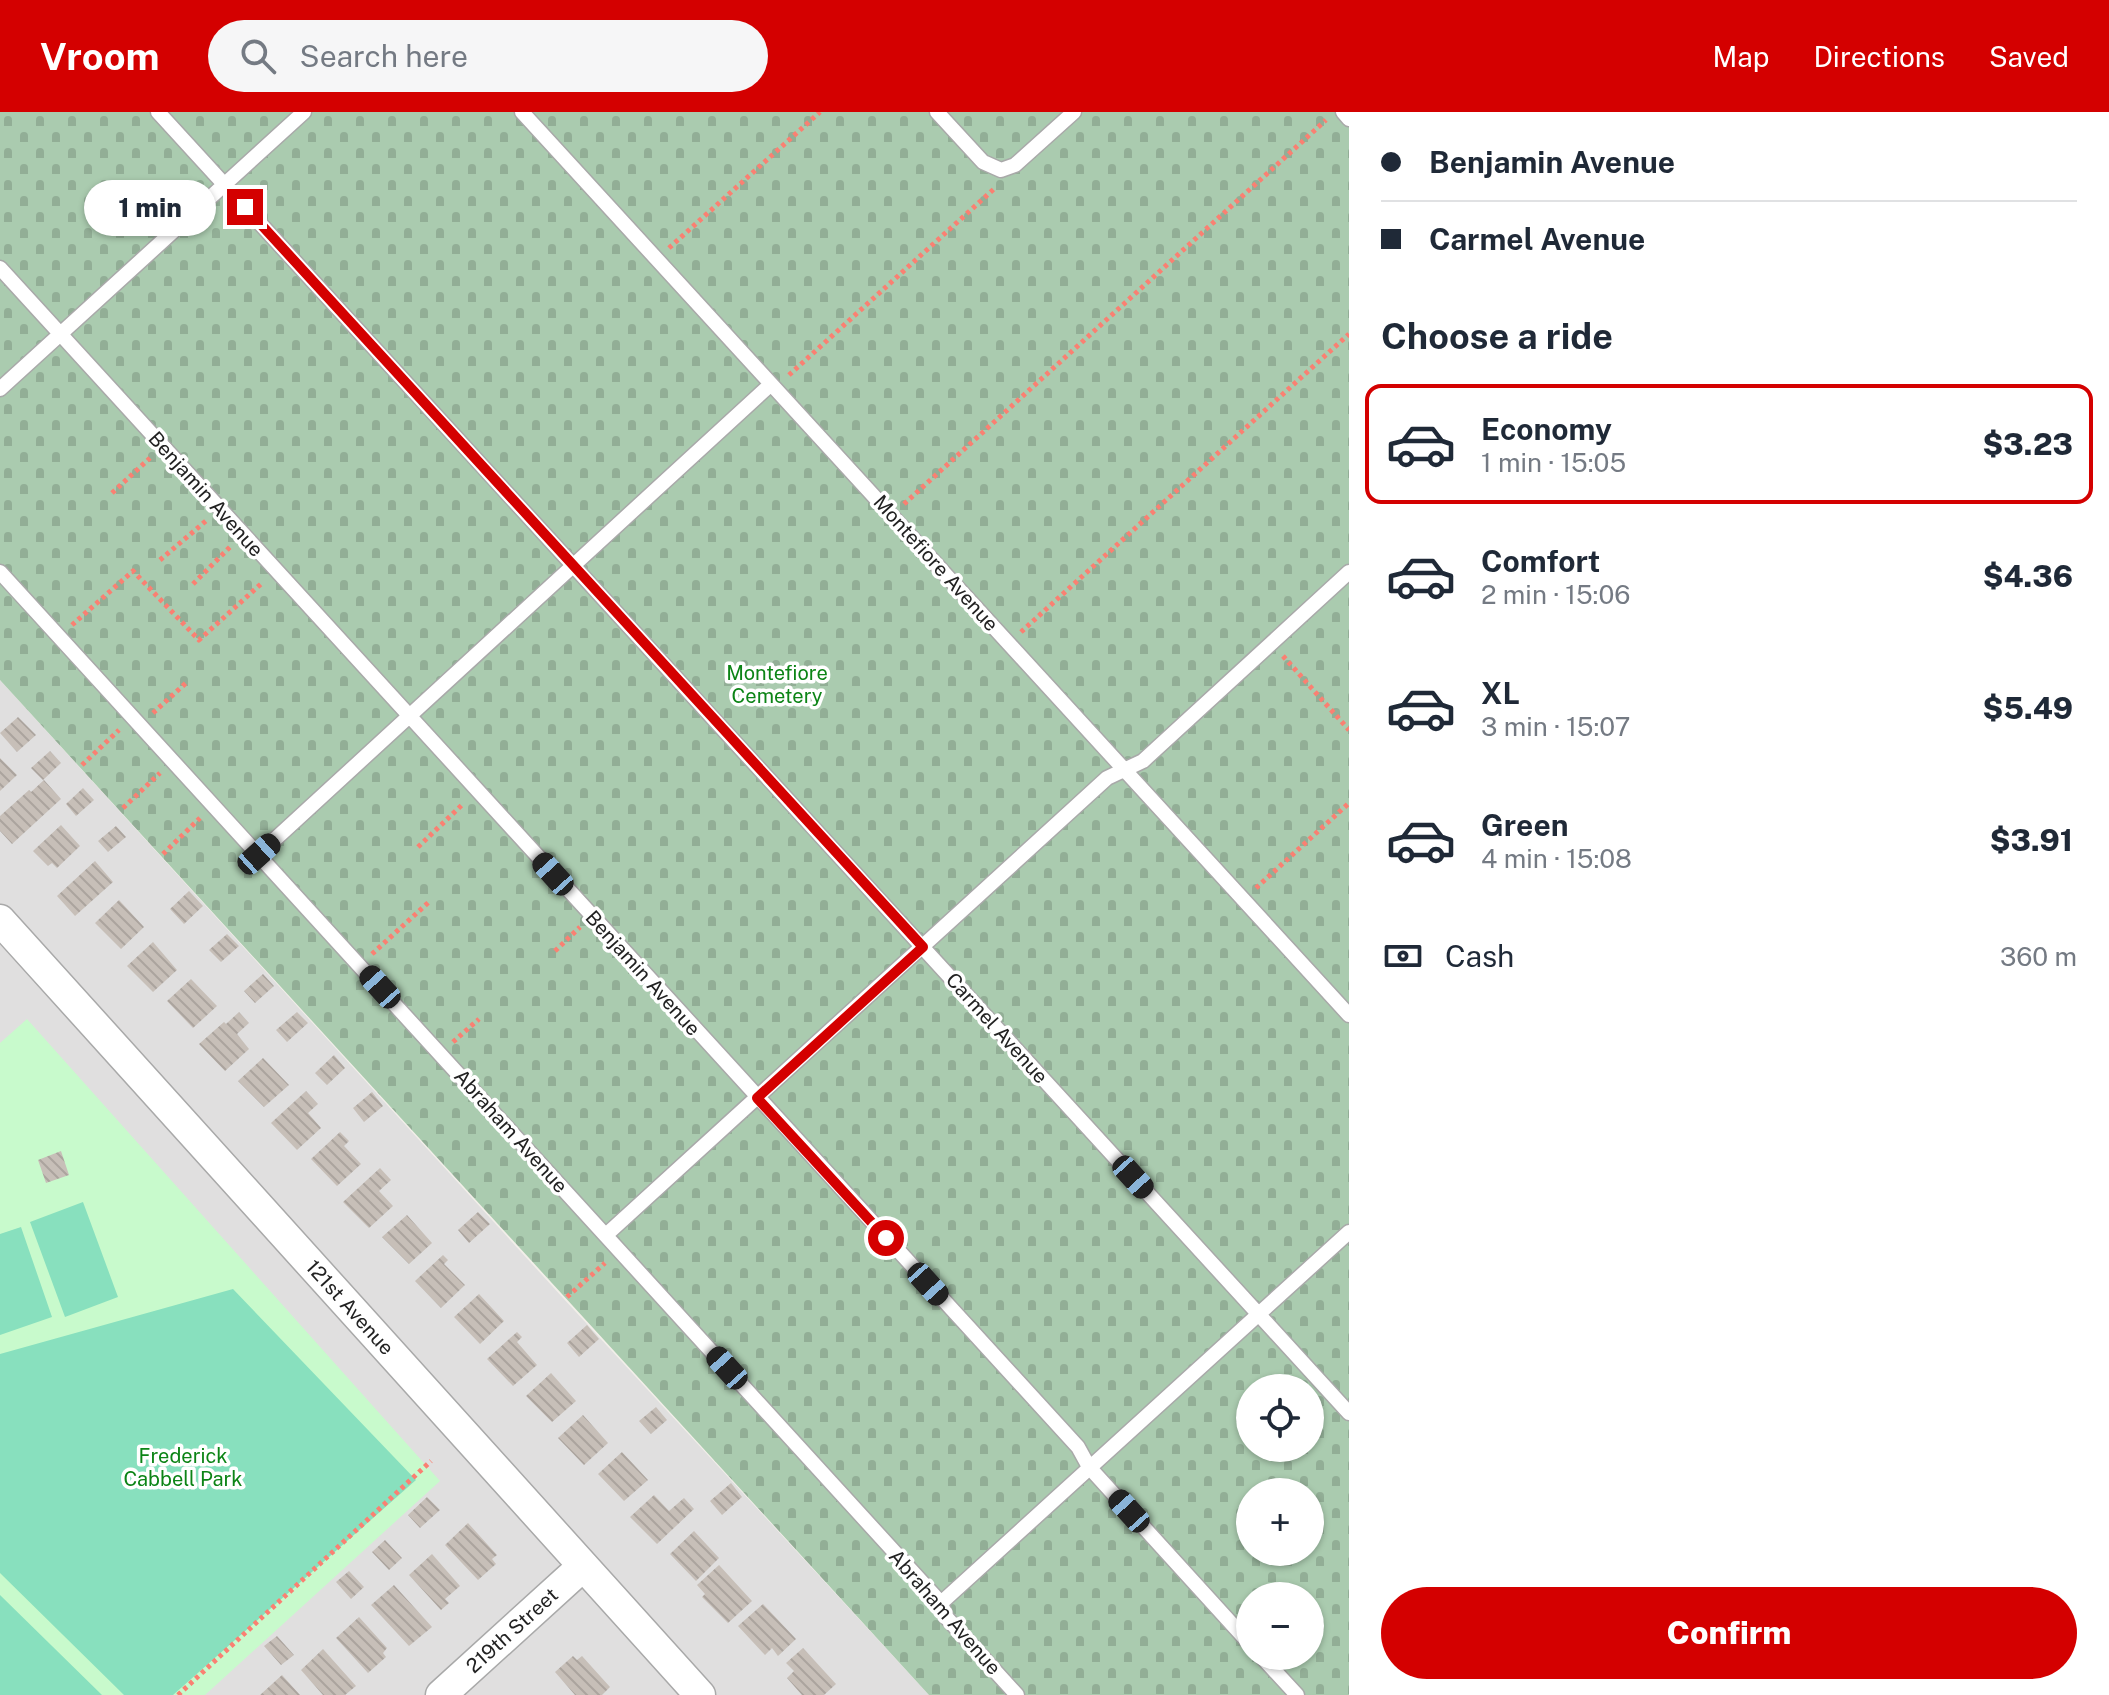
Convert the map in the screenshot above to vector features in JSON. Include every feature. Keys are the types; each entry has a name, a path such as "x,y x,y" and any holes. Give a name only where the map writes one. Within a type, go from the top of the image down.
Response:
{"street":[{"name":"121st Avenue","path":"0,920 700,1695"},
{"name":"219th Street","path":"441,1695 583,1566"}],"lane":[{"name":"Carmel Avenue","path":"158,112 1349,1413"},
{"path":"0,389 304,112"},
{"name":"Montefiore Avenue","path":"522,112 1349,1015"},
{"path":"937,112 983,162 1001,170 1015,165 1074,112"},
{"path":"1343,112 1349,119"},
{"name":"Benjamin Avenue","path":"0,268 1078,1447 1089,1467 1236,1629"},
{"path":"259,854 771,384"},
{"name":"Abraham Avenue","path":"0,572 941,1603 946,1617 1017,1695"},
{"path":"606,1235 1107,778 1143,761 1349,572"},
{"path":"941,1603 1349,1232"},
{"path":"1274,1670 1297,1695"}],"path":[{"path":"657,259 820,112"},
{"path":"892,515 1335,112"},
{"path":"771,384 782,381 996,186 1001,170"},
{"path":"1009,643 1349,334"},
{"path":"112,493 162,446"},
{"path":"160,560 220,509"},
{"path":"193,584 243,535"},
{"path":"59,636 133,571 199,640 276,571"},
{"path":"1271,644 1349,730"},
{"path":"82,765 187,682"},
{"path":"123,808 173,761"},
{"path":"418,847 477,791"},
{"path":"1244,900 1349,803"},
{"path":"163,854 213,805"},
{"path":"360,965 430,901"},
{"path":"555,951 591,916"},
{"path":"440,1053 479,1019"},
{"path":"567,1297 620,1250"},
{"path":"178,1695 431,1461"}],"shaded area":[{"path":"0,680 563,1298 929,1695 0,1695"}],"green space":[{"name":"Montefiore Cemetery","path":"0,112 1349,112 1349,1695 929,1695 0,680"},
{"name":"Frederick Cabbell Park","path":"27,1019 440,1481 205,1695 0,1695 0,1043"},
{"path":"83,1202 118,1297 65,1317 30,1222"},
{"path":"21,1227 52,1317 0,1335 0,1234"},
{"name":"Frederick Cabbell Park","path":"233,1289 416,1480 173,1695 124,1695 0,1573 0,1354"},
{"path":"0,1595 102,1695 0,1695"}],"building":[{"path":"18,717 36,735 17,752 0,733"},
{"path":"50,751 61,763 43,780 31,768"},
{"path":"0,758 17,775 0,791"},
{"path":"44,780 61,799 12,844 0,831 0,816"},
{"path":"83,788 94,800 76,816 66,804"},
{"path":"61,825 80,846 57,868 52,863 48,866 33,851"},
{"path":"116,826 126,837 108,852 98,841"},
{"path":"95,861 113,882 75,916 57,896"},
{"path":"189,891 203,906 184,924 170,909"},
{"path":"119,900 144,927 121,949 95,923"},
{"path":"227,934 239,946 221,962 209,950"},
{"path":"153,942 177,970 153,992 127,966"},
{"path":"263,974 274,986 255,1003 244,991"},
{"path":"191,979 217,1006 193,1028 167,1001"},
{"path":"239,1012 249,1023 237,1034 249,1049 225,1071 199,1044"},
{"path":"297,1012 308,1023 287,1042 276,1030"},
{"path":"334,1055 345,1068 327,1085 315,1073"},
{"path":"263,1058 289,1085 264,1107 238,1081"},
{"path":"306,1091 318,1104 308,1113 321,1128 297,1150 271,1123"},
{"path":"372,1092 383,1106 364,1122 353,1108"},
{"path":"340,1132 349,1141 344,1146 361,1164 337,1186 311,1159"},
{"path":"61,1151 69,1175 46,1183 38,1160"},
{"path":"380,1168 391,1180 379,1191 393,1206 369,1228 343,1202"},
{"path":"478,1212 490,1224 469,1243 458,1230"},
{"path":"407,1215 432,1243 409,1264 382,1237"},
{"path":"443,1255 448,1260 444,1264 465,1285 441,1308 415,1281"},
{"path":"479,1294 504,1321 480,1344 454,1317"},
{"path":"587,1325 599,1339 579,1357 567,1343"},
{"path":"517,1332 522,1337 517,1342 537,1365 513,1386 487,1359"},
{"path":"551,1373 576,1401 552,1422 526,1396"},
{"path":"656,1407 667,1420 651,1434 639,1421"},
{"path":"583,1415 608,1443 584,1465 558,1438"},
{"path":"622,1452 648,1480 624,1501 598,1474"},
{"path":"731,1483 742,1497 722,1515 710,1501"},
{"path":"654,1495 669,1511 684,1498 694,1509 657,1544 630,1517"},
{"path":"427,1497 440,1510 420,1528 408,1515"},
{"path":"468,1523 497,1555 492,1559 496,1564 478,1580 445,1545"},
{"path":"694,1531 719,1558 696,1581 670,1554"},
{"path":"385,1540 402,1558 389,1570 372,1552"},
{"path":"432,1554 460,1586 445,1599 449,1603 441,1610 409,1575"},
{"path":"719,1565 752,1601 728,1623 702,1597 705,1594 697,1585"},
{"path":"349,1571 364,1587 351,1599 336,1582"},
{"path":"394,1585 432,1627 409,1646 371,1605"},
{"path":"763,1604 796,1639 778,1656 772,1648 765,1655 738,1626"},
{"path":"359,1617 387,1648 383,1653 386,1657 368,1673 336,1638"},
{"path":"277,1636 294,1655 281,1665 264,1646"},
{"path":"803,1648 836,1684 824,1695 802,1695 787,1678 794,1671 786,1663"},
{"path":"323,1649 356,1686 345,1695 323,1695 301,1670"},
{"path":"573,1656 577,1660 582,1656 610,1687 602,1695 575,1695 555,1672"},
{"path":"282,1675 300,1695 260,1695"}],"route":[{"path":"245,207 923,947 757,1098 886,1238"}]}
